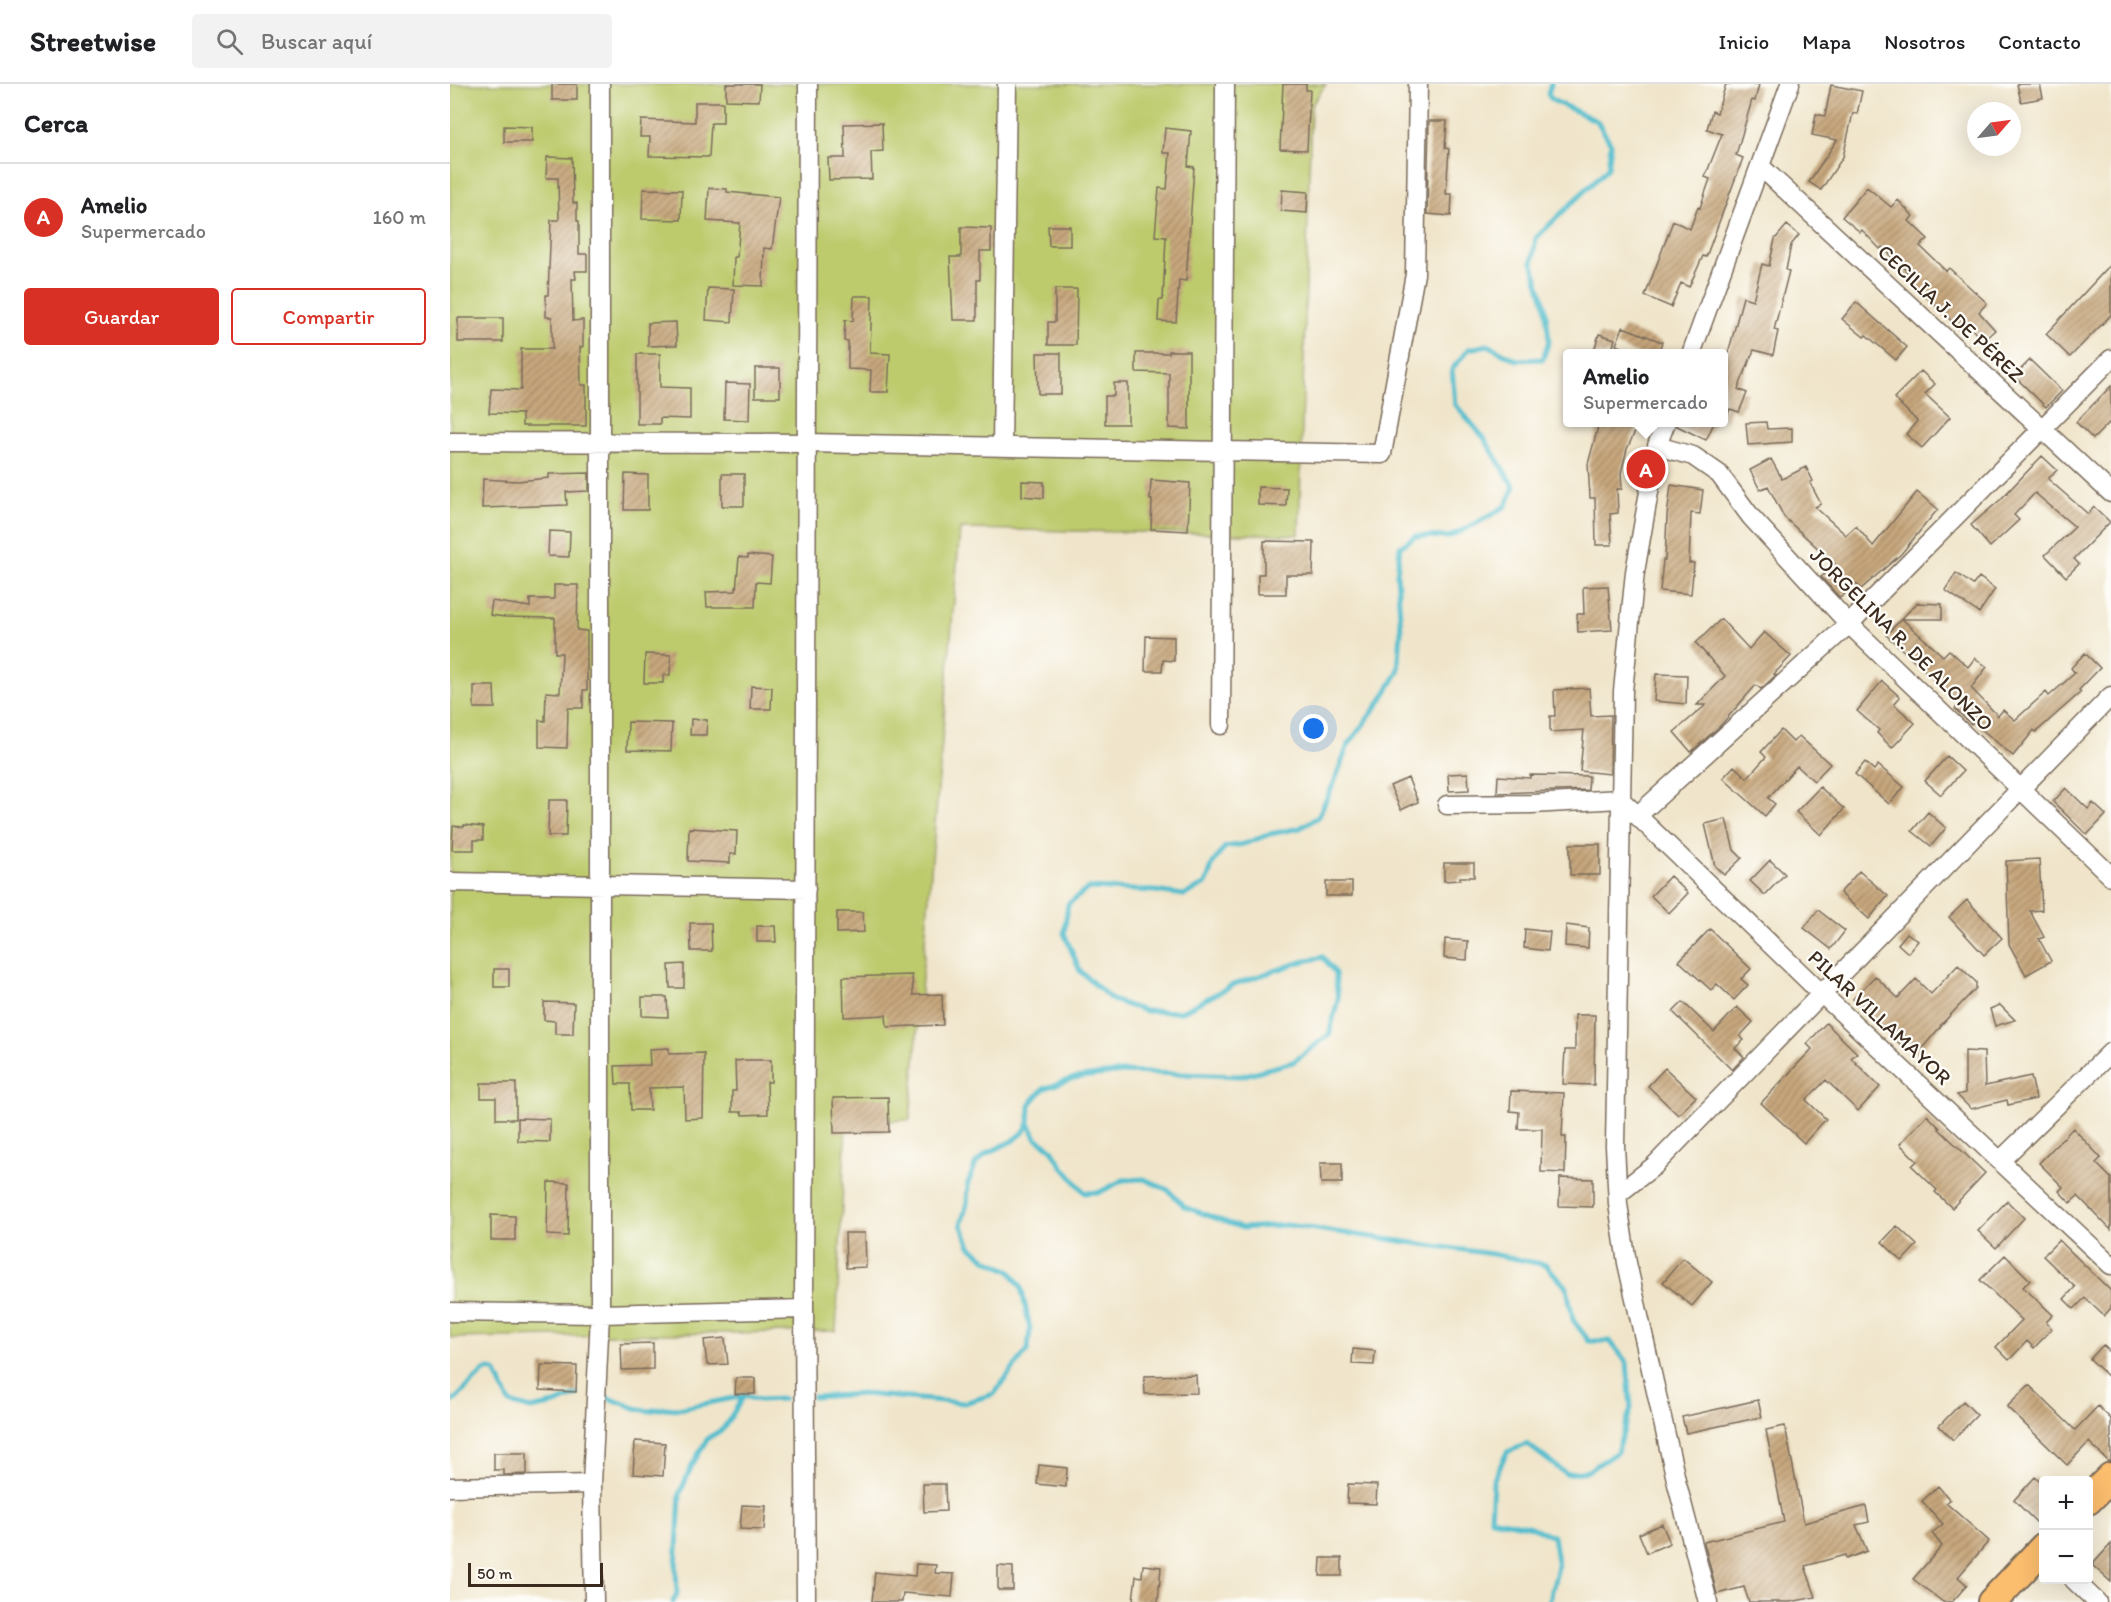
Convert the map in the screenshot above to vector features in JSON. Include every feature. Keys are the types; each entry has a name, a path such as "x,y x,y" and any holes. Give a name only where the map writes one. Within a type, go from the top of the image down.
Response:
{"main road":[{"path":"2093,1495 2111,1477"},
{"path":"1992,1602 2039,1553"}],"street":[{"path":"594,1602 592,1484 600,1314 602,884 600,84"},
{"path":"806,1602 804,1310 808,84"},
{"path":"1002,446 1006,84"},
{"path":"1221,725 1225,84"},
{"path":"450,442 806,443 1382,454 1415,274 1418,84"},
{"path":"1693,349 1790,84"},
{"name":"CECILIA J. DE PÉREZ","path":"1760,166 2111,493"},
{"path":"1637,816 1849,624 2111,359"},
{"path":"1664,427 1657,446 1635,572 1623,691 1615,1146 1618,1194 1627,1263 1677,1484 1708,1602"},
{"name":"JORGELINA R. DE ALONZO","path":"1657,446 1694,456 1719,474 1751,517 1849,624 2111,876"},
{"path":"1618,1194 1654,1166 2111,696"},
{"path":"1447,805 1532,804 1620,799"},
{"name":"PILAR VILLAMAYOR","path":"1620,799 2111,1265"},
{"path":"450,882 806,889"},
{"path":"2000,1161 2111,1052"},
{"path":"450,1312 600,1314 804,1310"},
{"path":"450,1487 592,1484"},
{"path":"2078,1584 2097,1602"}],"green space":[{"path":"450,84 1326,84 1311,106 1299,535 960,529 910,1120 846,1122 836,1331 450,1338"}],"building":[{"path":"552,84 577,84 577,100 552,100"},
{"path":"726,84 760,84 759,101 726,100"},
{"path":"1283,84 1306,84 1306,90 1310,90 1307,150 1280,149"},
{"path":"1726,84 1759,84 1736,155 1743,158 1706,257 1703,256 1689,287 1681,283 1671,307 1645,296 1673,221 1690,229 1698,207 1700,208 1710,179 1705,177 1722,134 1707,129 1712,111 1717,113"},
{"path":"2017,84 2040,84 2043,98 2021,102"},
{"path":"1831,85 1862,91 1857,114 1853,113 1843,157 1821,190 1809,182 1837,140 1812,135 1816,114 1825,116"},
{"path":"695,102 723,102 723,123 711,123 709,157 649,156 650,137 640,137 641,120 695,122"},
{"path":"1429,121 1447,121 1445,148 1449,149 1446,194 1452,194 1451,216 1427,214"},
{"path":"882,123 883,151 871,152 872,179 829,180 828,158 845,158 844,124"},
{"path":"504,126 532,127 532,142 504,142"},
{"path":"1165,128 1191,131 1188,166 1194,167 1186,281 1179,280 1176,322 1158,321 1159,300 1163,300 1166,237 1155,236 1159,188 1167,189 1170,153 1163,153"},
{"path":"547,157 572,158 573,203 577,203 577,221 579,221 579,254 587,254 587,271 575,271 576,279 572,279 573,321 583,320 583,347 580,347 581,385 586,385 586,426 522,426 522,414 489,413 491,389 521,390 521,349 552,349 552,317 546,317 546,295 548,295 551,220 559,220 558,178 546,178"},
{"path":"1867,187 1891,207 1898,200 1913,216 1909,221 1928,239 1920,246 1946,271 1949,268 1987,303 1979,312 1995,330 1983,341 1968,325 1962,331 1904,275 1907,271 1882,247 1880,249 1862,230 1860,232 1842,217"},
{"path":"709,188 779,197 772,249 764,248 763,286 733,285 734,257 737,257 740,223 707,221"},
{"path":"643,189 682,190 681,220 642,219"},
{"path":"1282,190 1308,192 1307,213 1281,211"},
{"path":"1787,225 1799,235 1791,245 1786,270 1789,271 1774,330 1778,331 1773,355 1754,350 1738,389 1747,393 1739,412 1730,409 1728,414 1728,354 1743,297 1753,300 1762,264 1769,266 1775,239"},
{"path":"1048,226 1070,226 1070,246 1049,246"},
{"path":"961,227 991,228 991,251 980,251 977,320 953,320 950,257 961,257"},
{"path":"2111,264 2111,315 2070,357 2046,334"},
{"path":"708,288 734,289 732,322 706,320"},
{"path":"1055,289 1077,289 1076,345 1048,345 1048,322 1055,322"},
{"path":"854,296 872,296 870,353 890,354 888,392 870,392 871,370 848,369 848,341 844,341 845,320 853,321"},
{"path":"1856,302 1907,347 1896,360 1842,319"},
{"path":"458,318 503,318 503,342 458,342"},
{"path":"676,322 677,345 648,346 648,323"},
{"path":"1623,327 1662,342 1660,349 1625,349 1616,345"},
{"path":"1599,334 1615,339 1612,349 1594,349"},
{"path":"1169,351 1189,351 1189,429 1169,428 1169,373 1136,372 1136,353 1169,353"},
{"path":"1037,353 1061,353 1061,394 1038,394"},
{"path":"637,354 660,354 660,387 690,388 690,419 660,418 660,424 637,424"},
{"path":"2030,360 2062,391 2046,407 2014,376"},
{"path":"755,368 780,368 780,397 755,397"},
{"path":"1921,371 1935,384 1925,394 1950,417 1922,448 1906,434 1917,421 1894,398"},
{"path":"725,383 750,384 749,420 724,419"},
{"path":"1114,383 1128,383 1128,424 1105,424 1105,396 1114,396"},
{"path":"2111,386 2111,421 2093,439 2076,422"},
{"path":"1766,422 1767,429 1792,428 1792,442 1748,445 1746,423"},
{"path":"1598,427 1637,427 1627,449 1621,473 1622,489 1617,489 1618,513 1610,514 1612,545 1596,545 1595,498 1590,498 1588,464"},
{"path":"1679,427 1712,427 1706,440"},
{"path":"2042,456 2057,470 2048,479 2088,514 2094,507 2110,522 2074,559 2079,564 2066,577 2045,555 2075,527 2035,493 2014,515 2019,520 1990,547 1971,525 2000,500"},
{"path":"1771,459 1782,479 1806,467 1813,481 1810,483 1821,504 1815,507 1846,535 1856,526 1873,546 1917,492 1938,509 1901,554 1861,589 1856,584 1840,598 1821,577 1835,564 1784,517 1768,486 1760,490 1750,470"},
{"path":"589,473 589,491 566,492 567,505 482,508 483,479 517,481 549,478 549,474"},
{"path":"625,474 648,475 648,510 624,510"},
{"path":"722,474 744,474 744,506 722,506"},
{"path":"1151,480 1190,483 1188,531 1151,529"},
{"path":"1022,481 1044,482 1044,498 1022,496"},
{"path":"1671,485 1703,490 1700,514 1691,513 1689,563 1694,563 1691,594 1660,591"},
{"path":"1258,487 1287,488 1286,506 1258,505"},
{"path":"549,531 570,532 569,557 548,556"},
{"path":"1264,541 1314,542 1313,575 1286,575 1286,594 1258,594 1258,574 1264,574"},
{"path":"748,555 772,557 770,583 756,582 755,607 707,607 706,592 736,591 739,557 748,558"},
{"path":"1956,573 1973,585 1979,577 1995,589 1979,613 1945,590"},
{"path":"554,585 578,585 577,630 587,631 587,690 583,690 583,708 568,708 567,748 539,747 539,720 545,721 546,692 560,693 562,653 555,653 555,618 490,615 492,601 530,607 530,599 554,599"},
{"path":"1608,586 1612,630 1578,632 1577,614 1584,614 1583,587"},
{"path":"1917,603 1942,604 1942,619 1902,619 1943,656 1949,650 1968,667 1975,658 1987,667 1971,688 1998,716 2003,710 2015,720 2046,692 2049,696 2075,673 2071,668 2085,653 2100,668 2079,690 2081,692 2036,732 2034,730 2013,756 1955,709 1961,703 1886,635"},
{"path":"1721,619 1749,649 1764,632 1791,656 1761,689 1756,685 1721,725 1691,752 1674,732 1706,705 1697,705 1725,676 1696,643"},
{"path":"1146,636 1174,637 1174,661 1163,660 1162,671 1145,671"},
{"path":"645,654 671,655 670,675 663,675 663,683 644,683"},
{"path":"1656,674 1687,675 1686,704 1654,701"},
{"path":"1882,681 1900,697 1894,704 1915,723 1892,748 1877,733 1879,730 1857,711"},
{"path":"474,686 494,686 495,708 474,708"},
{"path":"751,686 772,687 771,709 750,709"},
{"path":"1589,688 1591,716 1611,715 1610,774 1580,771 1584,730 1550,732 1550,716 1555,716 1554,690"},
{"path":"691,719 707,720 706,735 690,735"},
{"path":"628,722 672,723 671,751 627,750"},
{"path":"1781,730 1793,742 1799,736 1830,764 1814,781 1797,766 1768,798 1775,804 1765,816 1723,778 1734,766 1747,778 1766,757 1761,752"},
{"path":"1947,756 1963,771 1941,795 1925,781"},
{"path":"1865,762 1874,770 1878,765 1904,787 1889,804 1855,774"},
{"path":"1468,773 1469,790 1449,791 1448,774"},
{"path":"1530,775 1589,776 1588,790 1497,793 1498,776 1530,778"},
{"path":"1408,778 1418,802 1401,810 1390,786"},
{"path":"1820,787 1844,809 1821,835 1796,812"},
{"path":"2066,788 2088,809 2093,803 2106,815 2087,835 2053,802"},
{"path":"549,800 567,800 566,836 548,836"},
{"path":"1928,812 1946,828 1931,846 1912,831"},
{"path":"1726,819 1734,850 1742,858 1724,875 1715,866 1705,824"},
{"path":"464,825 483,827 483,840 474,840 474,850 452,850 453,826 464,827"},
{"path":"689,828 737,831 736,854 730,854 730,863 688,861"},
{"path":"1570,844 1600,844 1600,875 1570,875"},
{"path":"2039,859 2042,910 2030,911 2044,937 2039,939 2051,961 2026,975 2009,944 2006,861"},
{"path":"1770,860 1785,874 1765,895 1750,881"},
{"path":"1444,863 1474,863 1474,877 1460,877 1460,880 1444,881"},
{"path":"1859,871 1888,896 1869,919 1840,893"},
{"path":"1670,876 1688,893 1669,913 1651,896"},
{"path":"1326,882 1352,882 1352,896 1326,896"},
{"path":"1967,900 2002,938 1984,955 1949,917"},
{"path":"1818,910 1845,931 1831,949 1804,928"},
{"path":"837,912 863,912 864,932 837,933"},
{"path":"690,923 711,923 712,951 691,951"},
{"path":"1566,925 1589,928 1588,948 1565,946"},
{"path":"757,926 775,926 776,942 757,942"},
{"path":"1525,929 1550,932 1548,951 1524,948"},
{"path":"1710,929 1751,969 1741,979 1748,985 1734,1000 1717,984 1711,990 1679,961"},
{"path":"1907,933 1918,941 1908,953 1898,944"},
{"path":"1445,939 1468,941 1467,960 1444,958"},
{"path":"684,964 684,988 670,988 669,965"},
{"path":"1958,965 1976,982 1976,988 1917,1054 1903,1043 1901,1045 1853,999 1875,976 1898,998 1916,979 1931,994"},
{"path":"494,969 509,969 509,987 494,987"},
{"path":"912,975 913,995 942,994 943,1025 887,1027 886,1015 844,1017 843,977"},
{"path":"642,997 667,997 668,1017 642,1016"},
{"path":"544,1002 574,1003 573,1034 555,1034 555,1021 544,1020"},
{"path":"1683,1002 1714,1032 1737,1007 1753,1022 1740,1036 1744,1040 1735,1048 1744,1057 1732,1070 1673,1012"},
{"path":"2000,1005 2015,1020 1995,1026 1990,1009"},
{"path":"1575,1015 1595,1015 1594,1085 1563,1084 1565,1050 1575,1050"},
{"path":"1826,1023 1857,1053 1851,1058 1880,1087 1858,1111 1826,1080 1806,1100 1826,1119 1804,1143 1761,1103 1812,1049 1807,1044"},
{"path":"669,1048 669,1054 704,1053 703,1118 685,1119 684,1087 649,1088 650,1110 631,1110 630,1084 616,1084 615,1066 650,1065 649,1049"},
{"path":"1965,1051 1984,1052 1985,1086 2031,1076 2036,1099 2008,1105 2007,1100 1971,1109 1957,1095 1965,1093"},
{"path":"771,1060 771,1082 767,1082 768,1114 742,1115 742,1112 732,1112 732,1091 736,1091 735,1061"},
{"path":"1665,1068 1696,1097 1678,1115 1648,1086"},
{"path":"481,1083 516,1083 516,1119 496,1119 496,1098 481,1098"},
{"path":"1511,1091 1564,1093 1562,1137 1566,1137 1565,1173 1541,1172 1542,1129 1518,1129 1519,1112 1510,1111"},
{"path":"888,1097 889,1132 834,1133 833,1098"},
{"path":"1927,1115 1985,1173 1952,1208 1912,1166 1917,1161 1900,1144"},
{"path":"518,1118 550,1119 550,1142 518,1141"},
{"path":"2073,1128 2101,1158 2096,1163 2111,1178 2111,1230 2078,1196 2070,1203 2059,1191 2063,1187 2039,1163"},
{"path":"1320,1163 1342,1163 1342,1183 1321,1183"},
{"path":"1560,1178 1593,1179 1593,1207 1559,1206"},
{"path":"548,1182 569,1183 568,1236 547,1235"},
{"path":"2007,1201 2024,1218 1996,1248 1978,1231"},
{"path":"491,1215 515,1216 515,1240 491,1240"},
{"path":"1897,1226 1917,1245 1902,1261 1882,1242"},
{"path":"845,1233 865,1233 866,1267 846,1268"},
{"path":"2059,1240 2111,1291 2111,1308 2104,1316 2085,1298 2074,1309 2064,1299 2075,1287 2043,1256"},
{"path":"2005,1255 2030,1280 2023,1287 2053,1315 2046,1322 2052,1329 2034,1348 2027,1341 2009,1360 1996,1347 2022,1320 1980,1280"},
{"path":"1683,1258 1712,1282 1692,1306 1663,1282"},
{"path":"725,1338 728,1364 707,1365 704,1340"},
{"path":"653,1343 653,1369 622,1370 621,1344"},
{"path":"2103,1345 2111,1353 2111,1379 2090,1359"},
{"path":"1353,1349 1375,1351 1374,1365 1352,1364"},
{"path":"541,1365 577,1366 576,1392 540,1390"},
{"path":"1196,1375 1197,1393 1145,1394 1144,1376"},
{"path":"736,1378 755,1378 755,1394 735,1394"},
{"path":"2029,1385 2075,1430 2098,1406 2111,1419 2111,1461 2108,1461 2089,1442 2067,1465 2007,1407"},
{"path":"1758,1400 1762,1417 1686,1433 1682,1417"},
{"path":"1963,1401 1977,1415 1953,1440 1939,1426"},
{"path":"1785,1426 1804,1523 1866,1506 1869,1522 1856,1525 1867,1551 1846,1559 1845,1555 1805,1566 1816,1597 1790,1602 1749,1602 1744,1587 1717,1594 1704,1542 1784,1522 1766,1430"},
{"path":"635,1441 665,1443 663,1476 633,1474"},
{"path":"494,1453 527,1453 527,1474 504,1475 504,1470 494,1470"},
{"path":"1039,1465 1067,1468 1066,1487 1037,1484"},
{"path":"2035,1477 2039,1481 2039,1525 2014,1500"},
{"path":"923,1484 945,1484 946,1511 924,1512"},
{"path":"1348,1484 1377,1485 1376,1504 1347,1503"},
{"path":"1938,1486 1950,1500 1946,1503 1989,1541 1958,1577 1967,1585 1952,1602 1943,1602 1913,1579 1942,1546 1932,1533 1943,1524 1922,1501"},
{"path":"742,1505 766,1506 764,1530 740,1529"},
{"path":"1662,1524 1670,1543 1647,1553 1639,1534"},
{"path":"2111,1544 2111,1582 2093,1564"},
{"path":"1321,1558 1342,1558 1342,1576 1320,1576"},
{"path":"916,1564 936,1565 935,1573 954,1574 952,1597 903,1593 902,1602 872,1602 875,1572 915,1576"},
{"path":"1143,1565 1161,1567 1158,1602 1133,1600 1136,1576 1142,1577"},
{"path":"998,1566 1013,1567 1013,1590 998,1590"}],"waterway":[{"path":"1549,1602 1558,1567 1553,1536 1528,1526 1491,1519 1493,1481 1507,1452 1527,1444 1566,1474 1588,1471 1617,1452 1631,1408 1627,1363 1610,1341 1589,1341 1573,1320 1567,1288 1546,1265 1492,1254 1287,1225 1242,1228 1185,1207 1168,1190 1144,1179 1123,1180 1100,1192 1085,1193 1062,1166 1051,1148 1036,1138 1029,1123 1030,1104 1043,1089 1074,1078 1122,1072 1241,1076 1293,1062 1329,1035 1338,999 1335,973 1323,957 1235,984 1181,1012 1145,1011 1112,1000 1080,971 1064,933 1068,904 1089,888 1155,891 1184,895 1206,884 1213,863 1225,847 1300,828 1318,817 1348,745 1380,702 1398,672 1401,631 1397,574 1400,547 1416,536 1449,537 1506,506 1514,487 1484,438 1455,404 1452,369 1469,349 1488,345 1516,360 1543,359 1549,340 1545,305 1532,262 1536,238 1608,168 1611,144 1597,121 1552,100 1548,94 1551,84"},
{"path":"813,1397 864,1394 964,1403 994,1394 1028,1350 1030,1329 1021,1286 1010,1271 987,1260 970,1246 961,1224 967,1204 968,1183 976,1163 986,1154 1014,1140 1023,1133 1029,1123"},
{"path":"450,1404 486,1370 495,1371 510,1403 531,1409 555,1404 577,1395"},
{"path":"601,1395 648,1411 678,1409 744,1396 759,1400 784,1399"},
{"path":"673,1602 677,1594 676,1567 680,1493 692,1465 708,1438 723,1429 744,1396"}],"place":[{"name":"Amelio","path":"1646,469"}]}
